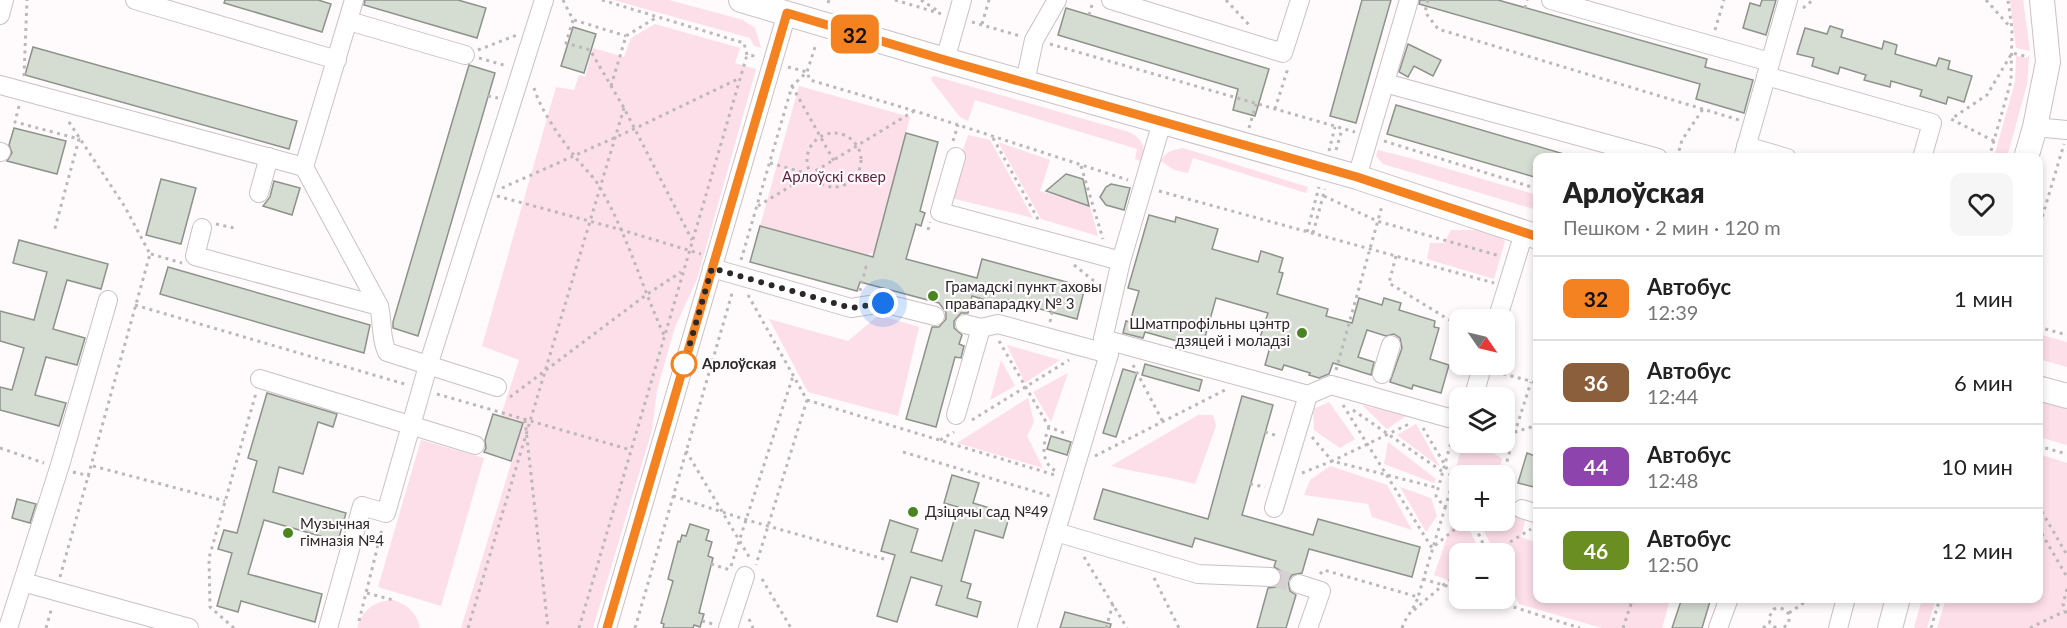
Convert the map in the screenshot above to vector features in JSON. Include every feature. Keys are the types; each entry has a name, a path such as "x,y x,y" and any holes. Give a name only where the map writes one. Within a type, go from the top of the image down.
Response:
{"main road":[{"path":"741,0 1357,177 1531,235"},
{"path":"2027,153 2048,62 2042,0"},
{"path":"2043,389 2067,396"},
{"path":"1890,628 1897,603"}],"street":[{"path":"0,15 4,0"},
{"path":"135,0 337,60"},
{"path":"354,0 304,166 380,306 383,320 381,339 387,352 503,396"},
{"path":"328,628 362,506 386,513 428,366 486,195 544,0"},
{"path":"945,60 949,16 962,0"},
{"path":"1025,82 1034,40 1057,0"},
{"path":"1111,0 1283,53 1300,0"},
{"path":"1357,177 1410,0"},
{"path":"1551,0 1710,45 1768,69 1932,123 1923,153"},
{"path":"1744,152 1788,0"},
{"path":"607,628 787,13"},
{"path":"348,21 465,55"},
{"path":"1385,83 1640,153"},
{"path":"0,85 304,166"},
{"path":"1027,628 1062,534 1068,477 1100,347 1115,260 1145,185 1162,122"},
{"path":"2035,127 2067,130"},
{"path":"259,193 269,157"},
{"path":"956,157 940,212 1115,260"},
{"path":"202,228 195,256 380,306"},
{"path":"1500,309 1515,260 1531,235"},
{"path":"712,268 851,308 883,303 935,316"},
{"path":"8,628 60,465 108,300"},
{"path":"962,422 979,326 998,324 1247,379 1308,395 1331,385 1379,383 1449,414"},
{"path":"1379,383 1391,345"},
{"path":"260,379 474,445"},
{"path":"1275,508 1308,395"},
{"path":"1062,534 1198,574 1271,577"},
{"path":"717,627 741,574"},
{"path":"23,582 189,628"},
{"path":"1303,585 1321,591 1308,628"},
{"path":"1718,628 1727,603"},
{"path":"1838,628 1845,603"}],"path":[{"path":"27,0 23,91 15,122 79,139 54,232"},
{"path":"563,0 573,20 566,43 590,50 624,108 693,242"},
{"path":"579,628 747,55 744,43 602,0"},
{"path":"895,0 1369,136 1533,187"},
{"path":"921,0 949,16"},
{"path":"982,25 989,0"},
{"path":"1428,0 1425,12 1437,29 1753,123"},
{"path":"1525,8 1527,0"},
{"path":"1710,45 1724,0"},
{"path":"1986,0 2012,30"},
{"path":"1990,153 2010,81 2012,30 2008,0"},
{"path":"1089,15 1092,4"},
{"path":"611,86 626,36 658,17"},
{"path":"573,20 626,36"},
{"path":"465,55 535,28"},
{"path":"635,628 792,86 807,72 816,44"},
{"path":"2012,53 2033,58"},
{"path":"1994,141 1951,119 1987,94 2012,53"},
{"path":"465,55 522,70 534,87 538,101 574,155 601,188 622,230 646,295 664,335"},
{"path":"747,55 755,56"},
{"path":"788,67 807,72"},
{"path":"807,72 810,80 915,111 1145,185 1165,194 1496,283 1498,274"},
{"path":"486,195 634,129 740,78"},
{"path":"792,86 834,161"},
{"path":"1244,145 1256,104"},
{"path":"468,628 624,108"},
{"path":"1678,153 1682,140 1703,110"},
{"path":"757,207 915,111"},
{"path":"2043,214 2067,130"},
{"path":"770,163 811,175 824,186 842,187 850,183 861,168 862,159 858,146 843,134 834,133 820,137 807,155 807,165 811,175"},
{"path":"992,136 1040,223"},
{"path":"1082,166 1115,260"},
{"path":"1331,385 1388,187"},
{"path":"486,195 622,230 690,251"},
{"path":"1324,196 1377,221 1515,260"},
{"path":"1396,256 1389,283 1449,320"},
{"path":"857,301 866,267 870,268"},
{"path":"493,410 503,396 545,372 646,295 683,271"},
{"path":"737,274 807,400 1068,477"},
{"path":"971,300 980,306"},
{"path":"135,305 631,450"},
{"path":"1049,322 1052,312"},
{"path":"979,326 1026,387 1049,427 1075,437"},
{"path":"2043,328 2067,335"},
{"path":"940,440 962,422 1100,347"},
{"path":"1128,362 1135,366 1163,422"},
{"path":"1510,375 1531,382 1515,432"},
{"path":"741,574 740,541 793,376"},
{"path":"234,628 210,607 209,558 260,379"},
{"path":"1090,458 1247,379"},
{"path":"686,451 755,568 807,400"},
{"path":"1432,548 1340,400 1443,472"},
{"path":"525,420 548,628"},
{"path":"1332,461 1418,420 1449,474"},
{"path":"1300,422 1332,461 1438,488"},
{"path":"1049,427 1043,442 1045,459 1052,469 1068,477"},
{"path":"1515,432 1533,427"},
{"path":"1265,432 1278,436"},
{"path":"2043,447 2067,454"},
{"path":"1444,508 1436,496 1449,451"},
{"path":"903,452 1052,496"},
{"path":"93,466 225,501"},
{"path":"1250,484 1263,487"},
{"path":"1414,610 1449,494"},
{"path":"673,496 747,520 884,559"},
{"path":"359,621 386,513"},
{"path":"2043,513 2067,555"},
{"path":"1508,543 1533,528"},
{"path":"1432,548 1453,531"},
{"path":"1062,534 1079,548 1126,628"},
{"path":"2043,536 2067,578"},
{"path":"1144,558 1179,628"},
{"path":"711,564 741,574 791,628"},
{"path":"1303,585 1324,570 1418,597"},
{"path":"1423,579 1449,587"},
{"path":"1402,628 1406,617 1449,581"},
{"path":"2067,589 2064,596 2067,616"},
{"path":"46,628 56,591"},
{"path":"367,593 393,600"},
{"path":"1623,628 1631,603"},
{"path":"1789,613 1804,603"},
{"path":"1931,628 1938,603"},
{"path":"1106,628 1113,604"},
{"path":"1515,608 1580,628"},
{"path":"1776,628 1770,624 1768,617 1774,609 1784,608 1789,613 1790,620 1786,627"},
{"path":"2030,628 2065,611"},
{"path":"702,621 717,627 716,614"},
{"path":"1763,628 1770,624"}],"green space":[{"path":"613,0 669,0 743,20 755,28 761,48 754,46 750,38"},
{"path":"2010,0 2023,0 2030,51 2016,48"},
{"path":"655,24 740,48 735,63 756,69 697,279 675,327 657,390 652,430 593,628 461,628 523,424 501,415 519,360 482,346 556,87 574,90 579,75 585,77 593,48 624,57 631,38"},
{"path":"2016,56 2029,58 2027,84 2008,153 1995,153 2015,82"},
{"path":"934,76 1129,132 1142,144 1143,162 1135,159 1137,149 975,100 968,121 960,117 932,81 931,78"},
{"name":"Арлоўскі сквер","path":"799,86 910,117 875,251 867,255 760,226"},
{"path":"968,135 990,140 1033,218 947,197"},
{"path":"998,142 1050,160 1040,191 1090,206 1098,236 1041,219"},
{"path":"1183,148 1308,187 1306,193 1193,158 1188,173 1174,170 1161,161 1173,150"},
{"path":"1378,150 1533,194 1533,209 1383,164 1376,156"},
{"path":"1451,230 1486,232 1505,241 1494,279 1427,259 1430,243 1444,243"},
{"path":"879,315 919,327 898,416 808,392 769,319 848,341"},
{"path":"2043,335 2067,342 2067,367 2043,360"},
{"path":"1007,345 1060,360 1025,383"},
{"path":"1001,360 1015,386 990,400"},
{"path":"1068,373 1051,422 1033,392"},
{"path":"1028,398 1034,422 1027,436 1043,468 957,443"},
{"path":"1329,402 1355,439 1340,448 1314,430 1313,409"},
{"path":"2043,402 2067,409 2067,445 2043,438"},
{"path":"1362,405 1406,416 1387,429"},
{"path":"1198,415 1213,415 1216,426 1195,484 1111,466"},
{"path":"1416,424 1440,467 1397,435"},
{"path":"421,440 484,458 441,606 378,587"},
{"path":"1388,442 1436,479 1434,483 1384,464"},
{"path":"1460,453 1493,453 1502,459 1500,465 1457,465"},
{"path":"2043,455 2067,463 2067,628 1937,628 1945,603 2043,603"},
{"path":"1330,466 1387,485 1412,530 1372,517 1368,504 1304,495 1310,480"},
{"path":"1400,487 1431,498 1437,516 1426,532"},
{"path":"1515,513 1526,517 1521,537 1533,542 1533,603 1669,603 1662,628 1602,628 1519,604 1515,595 1515,543 1490,543 1484,531 1515,531"},
{"path":"1449,531 1470,531 1476,543 1449,543 1449,580 1434,575"},
{"path":"393,600 411,610 420,628 357,628 366,611 380,602"},
{"path":"1921,603 1935,603 1927,628 1914,628"}],"building":[{"path":"225,0 318,0 331,4 322,32 224,3"},
{"path":"365,0 458,0 486,8 477,38 364,5"},
{"path":"1362,0 1391,0 1356,123 1330,116"},
{"path":"1420,0 1498,0 1707,59 1705,67 1753,80 1744,113 1696,99 1700,84 1419,4"},
{"path":"1762,0 1776,0 1766,35 1743,28 1750,3 1760,6"},
{"path":"1066,8 1269,69 1255,116 1233,110 1238,89 1058,35"},
{"path":"1830,26 1843,30 1841,37 1882,49 1884,41 1897,45 1895,54 1936,66 1939,58 1950,61 1948,69 1972,76 1964,102 1948,97 1946,104 1920,96 1922,90 1891,81 1890,87 1864,80 1866,75 1840,67 1838,74 1812,66 1814,58 1797,54 1805,28 1827,34"},
{"path":"573,27 596,34 584,73 561,66"},
{"path":"1408,44 1441,60 1433,76 1414,66 1408,77 1399,72"},
{"path":"33,47 297,121 289,149 25,75"},
{"path":"469,65 495,73 418,336 393,328 393,322"},
{"path":"1396,105 1561,153 1533,153 1533,177 1387,134"},
{"path":"14,128 66,141 57,174 7,161 12,153 9,145"},
{"path":"906,133 938,142 920,211 925,213 921,226 916,224 906,259 977,278 982,259 1085,287 1077,319 1007,300 1006,306 972,296 968,313 961,313 954,321 954,328 962,335 959,344 964,346 961,358 955,357 936,427 906,419 932,327 939,327 946,319 946,312 939,303 860,282 857,291 750,262 760,226 873,257"},
{"path":"1066,174 1083,179 1089,206 1046,191"},
{"path":"161,179 196,188 181,244 146,235"},
{"path":"274,181 300,188 292,215 263,206 270,197"},
{"path":"1111,184 1130,188 1124,210 1106,205 1100,197 1106,187"},
{"path":"1149,215 1175,222 1176,217 1218,229 1212,249 1258,262 1261,251 1283,258 1279,272 1283,273 1277,294 1328,309 1326,316 1352,323 1359,298 1382,305 1384,298 1401,303 1399,310 1435,321 1434,327 1439,328 1430,359 1449,365 1441,393 1413,385 1412,389 1390,382 1402,348 1400,338 1394,334 1386,336 1367,330 1358,357 1374,362 1371,375 1333,363 1329,374 1319,378 1284,365 1282,370 1265,365 1270,347 1258,344 1268,313 1216,298 1202,348 1145,332 1143,338 1123,333 1126,321 1130,322 1139,291 1128,288"},
{"path":"19,240 108,264 101,289 67,280 53,329 85,338 77,365 46,357 35,395 66,403 59,426 0,410 0,387 12,390 24,348 0,341 0,311 34,320 47,272 13,263"},
{"path":"168,267 370,325 364,353 160,294"},
{"path":"1145,364 1202,380 1199,391 1142,375"},
{"path":"1123,369 1137,373 1116,437 1103,433"},
{"path":"267,393 337,414 333,427 318,422 303,474 279,467 273,492 346,513 338,541 264,520 248,574 322,594 315,622 241,601 238,612 217,606 232,553 218,549 224,530 237,533 257,461 248,458"},
{"path":"1242,396 1273,405 1242,515 1313,535 1318,519 1420,547 1412,577 1309,549 1302,573 1292,575 1288,581 1290,591 1296,595 1286,628 1257,628 1268,588 1277,587 1282,578 1281,571 1274,567 1276,561 1195,538 1192,547 1094,519 1103,489 1208,519"},
{"path":"493,414 523,423 511,461 484,452"},
{"path":"1051,436 1071,442 1067,455 1047,449"},
{"path":"1527,453 1533,455 1533,487 1518,483"},
{"path":"952,475 979,483 973,503 1010,514 1003,538 975,530 961,581 971,584 967,598 981,602 977,617 936,605 942,586 911,577 897,622 877,616 895,555 881,551 890,520 918,529 911,552 942,561 958,507 944,503"},
{"path":"17,499 36,504 30,523 12,518"},
{"path":"690,524 709,530 706,540 712,542 708,556 713,558 699,613 704,614 700,627 694,625 693,628 663,628 664,624 661,623 673,581 668,579 678,541 680,542 682,535 686,536"},
{"path":"1680,603 1710,603 1702,628 1672,628"},
{"path":"1065,612 1111,624 1110,628 1060,628"}],"tunnel":[{"path":"1271,577 1299,584"}],"bus line":[{"name":"32","path":"607,628 787,13 1357,177 1533,235"}],"place":[{"name":"Грамадскі пункт аховы правапарадку № 3","path":"933,296"},
{"name":"Шматпрофільны цэнтр дзяцей і моладзі","path":"1302,333"},
{"name":"Арлоўская","path":"684,364"},
{"name":"Дзіцячы сад №49","path":"913,512"},
{"name":"Музычная гімназія №4","path":"288,533"}],"route":[{"path":"684,364 712,268 851,308 883,303"}]}
